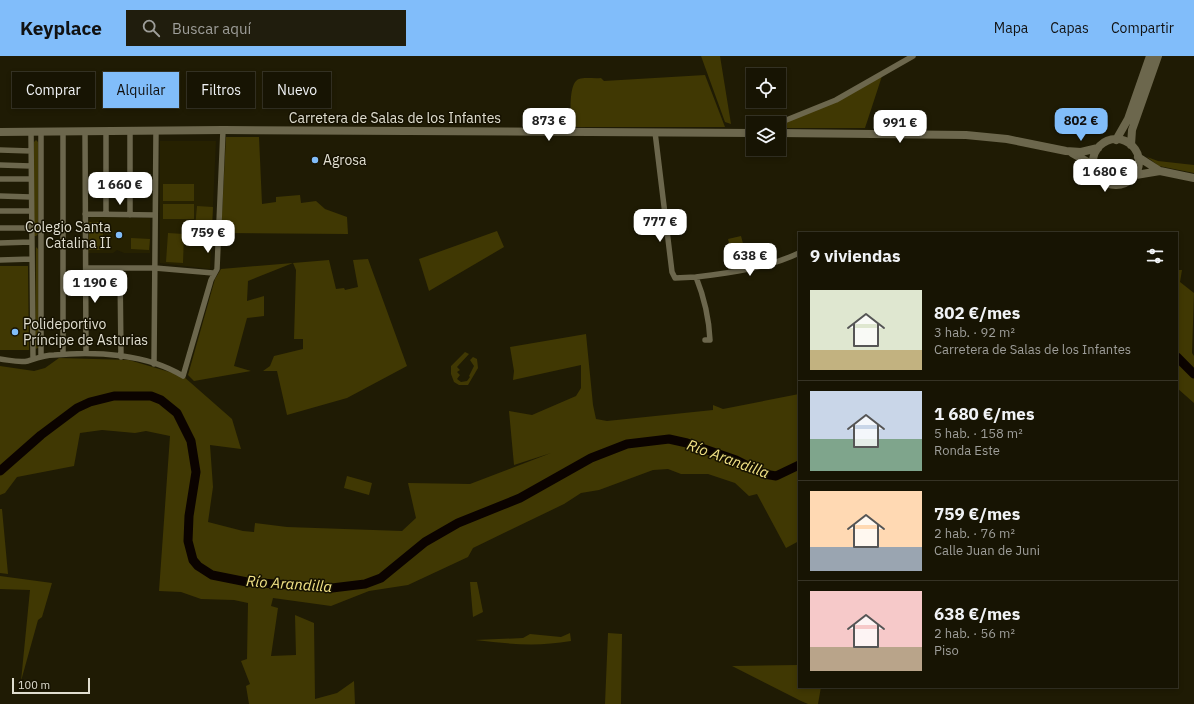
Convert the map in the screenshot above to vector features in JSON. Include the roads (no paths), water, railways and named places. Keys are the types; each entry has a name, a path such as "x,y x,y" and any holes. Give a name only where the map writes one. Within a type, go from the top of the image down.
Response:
{"main road":[{"path":"1116,140 1128,119 1150,56"},
{"path":"1131,145 1133,126 1158,56"},
{"name":"Carretera de Salas de los Infantes","path":"0,132 223,130 746,133"},
{"path":"786,133 971,135 1007,139 1066,151 1081,152 1098,148"},
{"path":"1066,151 1082,157 1093,165 1098,176 1108,184 1114,185 1126,183 1136,174 1139,163 1138,157 1131,145 1124,141 1116,140 1103,144 1098,148 1094,156 1093,165"},
{"path":"1138,157 1160,171"},
{"path":"1136,174 1160,171 1194,178"}],"street":[{"path":"786,120 836,100 913,56"},
{"path":"0,359 18,362 41,356 86,353 120,357 171,368 183,376 216,269 223,130"},
{"path":"63,131 63,354"},
{"path":"85,131 86,353"},
{"path":"106,131 106,214"},
{"path":"130,131 130,215"},
{"path":"154,364 156,131"},
{"path":"33,358 31,151 36,132"},
{"path":"36,132 41,238 41,356"},
{"path":"655,132 672,272 676,278 722,274 787,259 798,254"},
{"path":"0,150 31,151"},
{"path":"0,165 31,166"},
{"path":"0,179 31,180"},
{"path":"0,196 31,197"},
{"path":"0,211 31,211"},
{"path":"85,214 155,215"},
{"path":"0,228 31,228"},
{"path":"0,243 41,238"},
{"path":"0,260 32,260"},
{"path":"86,268 155,268 214,273"},
{"path":"120,268 120,357"},
{"path":"696,277 703,295 710,327 710,340 705,340"}],"waterway":[{"name":"Río Arandilla","path":"1178,358 1194,374"},
{"name":"Río Arandilla","path":"0,471 41,435 77,408 90,402 114,396 151,396 161,400 177,413 191,441 196,472 189,516 188,541 193,560 198,566 212,575 247,582 332,588 365,584 381,578 425,542 458,523 520,498 591,458 627,444 669,439 687,443 736,460 764,474 776,476 798,465"}],"place":[{"name":"Agrosa","path":"315,160"},
{"name":"Colegio Santa Catalina II","path":"119,235"},
{"name":"Polideportivo Príncipe de Asturias","path":"15,332"}]}
